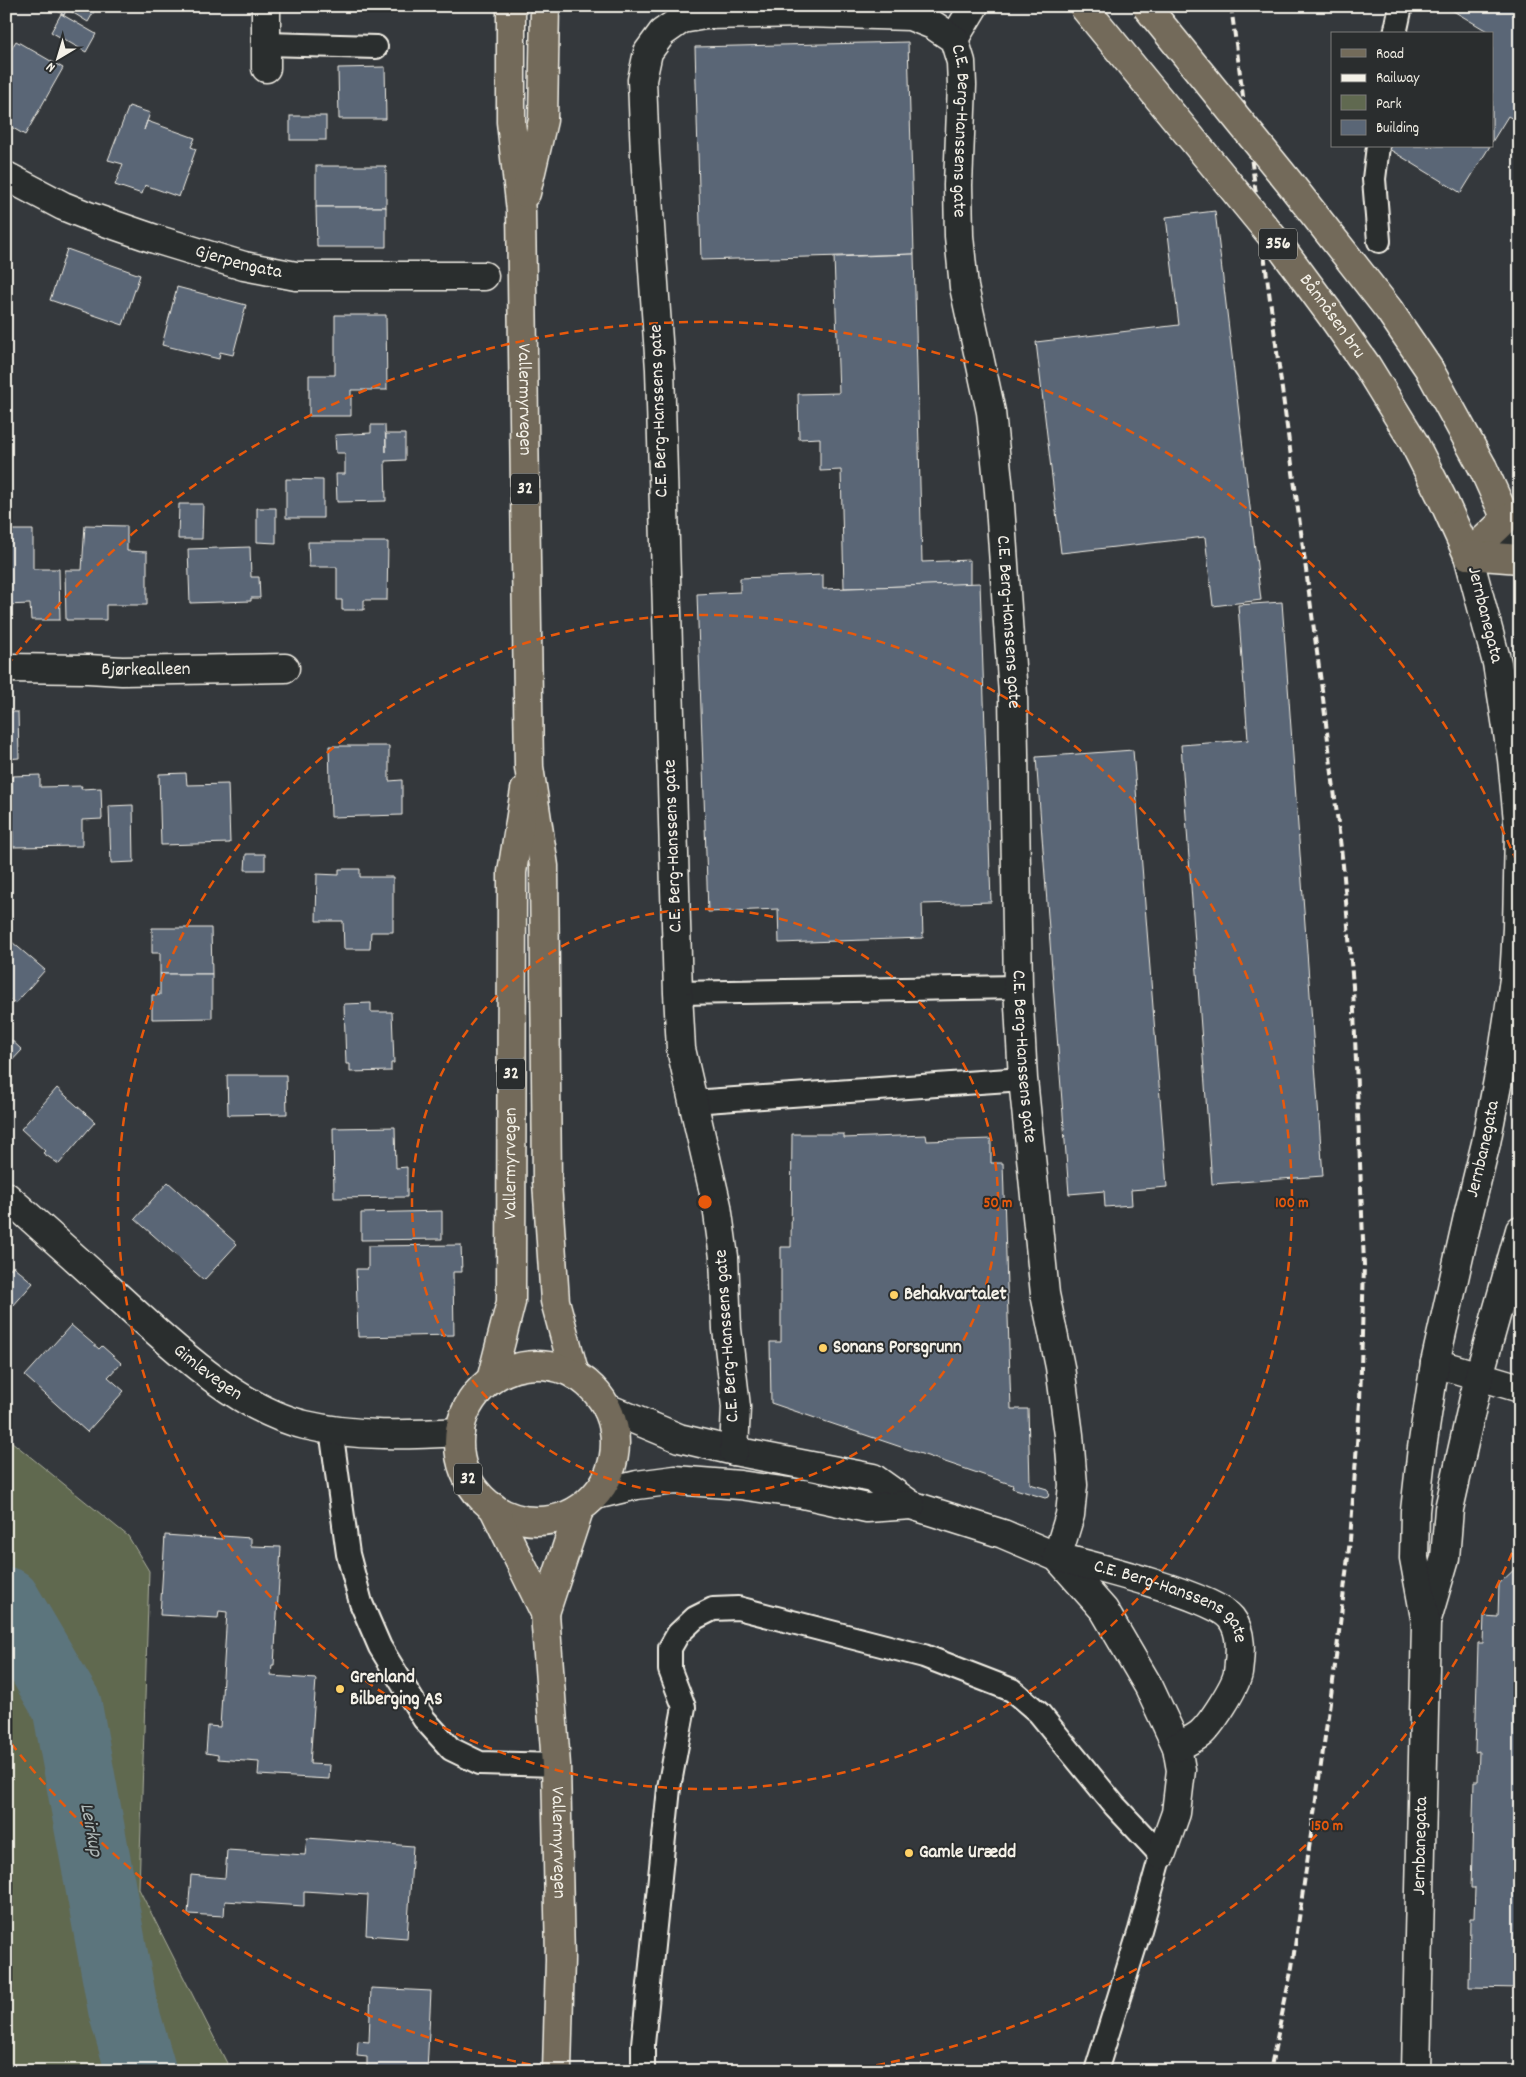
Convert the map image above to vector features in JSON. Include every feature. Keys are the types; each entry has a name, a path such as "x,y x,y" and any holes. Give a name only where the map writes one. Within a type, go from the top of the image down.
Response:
{"main road":[{"name":"Vallermyrvegen","path":"511,6 511,122 521,211 529,767 544,866 547,1182 550,1248 555,1301 575,1375"},
{"name":"Vallermyrvegen","path":"521,211 543,120 545,6"},
{"name":"Bånnåsen bru","path":"1083,6 1280,246 1331,315 1367,366 1413,441 1444,502"},
{"name":"Jernbanegata","path":"1146,6 1288,181 1389,310 1429,370 1483,468 1513,516 1468,556"},
{"name":"Jernbanegata","path":"1444,502 1468,556"},
{"name":"Jernbanegata","path":"1468,556 1520,558"},
{"name":"Vallermyrvegen","path":"491,1380 511,1302 512,872 529,767"},
{"name":"32","path":"530,1366 553,1367 575,1375 593,1389 607,1408 614,1430 615,1453 610,1476 588,1502 558,1519 534,1522 512,1518 493,1507 476,1492 465,1473 460,1452 460,1432 466,1412 476,1394 491,1380 510,1370 530,1366"},
{"name":"Vallermyrvegen","path":"545,1613 588,1502"},
{"name":"Vallermyrvegen","path":"493,1507 545,1613 556,1765 560,1958 557,2071"}],"street":[{"path":"266,6 266,56"},
{"path":"954,39 974,6"},
{"name":"C.E. Berg-Hanssens gate","path":"734,1451 736,1407 728,1329 724,1257 717,1206 681,1049 660,369 645,155 642,80 648,52 662,32 682,19 730,13 910,16 933,25 954,39 961,62 962,85 958,185 959,236 964,287 991,412 999,491 1013,685 1018,987 1023,1079 1045,1294 1060,1367 1070,1434 1073,1485 1070,1515 1057,1556"},
{"name":"Gjerpengata","path":"6,176 63,206 88,216 244,266 296,276 484,276"},
{"name":"Jernbanegata","path":"1513,516 1520,558"},
{"name":"Jernbanegata","path":"1416,2071 1426,1622 1414,1558 1414,1511 1435,1363 1486,1142 1502,1059 1514,979 1517,928 1519,831 1512,759 1497,663 1468,556"},
{"name":"Bjørkealleen","path":"6,668 122,671 285,668"},
{"name":"Gimlevegen","path":"6,1196 192,1361 233,1392 268,1412 304,1425 331,1429 401,1436 460,1432"},
{"name":"Jernbanegata","path":"1426,1622 1445,1558 1449,1509 1480,1376 1520,1230"},
{"path":"1435,1363 1520,1388"},
{"name":"C.E. Berg-Hanssens gate","path":"607,1408 679,1438 734,1451 873,1478 911,1505 1003,1534 1057,1556 1122,1573 1210,1604 1230,1616 1238,1630 1240,1655 1237,1679 1221,1708 1201,1734 1177,1747"},
{"name":"C.E. Berg-Hanssens gate","path":"588,1502 637,1485 675,1480 740,1485 803,1494 867,1508 911,1505"},
{"name":"C.E. Berg-Hanssens gate","path":"1057,1556 1104,1610 1149,1687 1177,1747 1180,1770 1176,1813 1161,1855"}],"lane":[{"path":"1395,32 1401,6"},
{"path":"266,56 376,47"},
{"path":"1378,148 1374,179 1379,241"},
{"path":"678,993 1018,987"},
{"path":"692,1102 1023,1079"},
{"path":"331,1429 348,1554 361,1603 380,1647 424,1719 451,1749 480,1764 556,1765"},
{"path":"643,2071 643,2044 668,1788 684,1707 670,1670 670,1648 678,1634 695,1618 713,1609 738,1608 924,1656 1012,1690 1040,1713 1115,1806 1161,1855 1140,1930 1096,2071"}],"green space":[{"path":"6,1437 128,1536 149,1571 139,1889 231,2071 6,2071"}],"building":[{"path":"50,6 97,6 88,22 67,9 64,15"},
{"path":"336,6 369,6 369,8 336,8"},
{"path":"1445,6 1520,6 1520,123 1508,116 1494,139 1494,32 1489,32"},
{"path":"61,14 96,34 86,52 51,32"},
{"path":"16,41 63,68 25,135 6,124 6,58"},
{"path":"908,42 914,254 701,260 695,47"},
{"path":"385,67 386,119 339,119 338,68"},
{"path":"129,106 150,113 147,121 195,138 191,147 196,149 179,197 145,185 142,194 115,185 123,164 108,160"},
{"path":"290,116 326,116 326,140 290,140"},
{"path":"1387,148 1489,148 1461,193"},
{"path":"316,166 386,166 386,207 316,207"},
{"path":"316,207 386,207 386,247 317,247"},
{"path":"1215,211 1261,600 1213,606 1205,537 1061,553 1036,342 1179,325 1166,217"},
{"path":"67,249 140,275 123,325 50,300"},
{"path":"914,254 922,562 970,560 970,584 844,588 841,470 820,471 820,438 799,439 798,394 839,393 834,257"},
{"path":"177,287 246,305 233,355 220,352 219,359 162,345"},
{"path":"335,315 386,315 387,390 351,390 351,416 309,416 309,375 335,375"},
{"path":"371,425 385,425 386,452 386,434 405,434 405,460 385,461 386,501 337,502 336,474 345,474 345,453 336,453 335,435 371,433"},
{"path":"286,479 323,480 323,518 286,518"},
{"path":"179,504 203,504 202,539 178,539"},
{"path":"257,508 276,508 276,543 257,542"},
{"path":"85,525 127,526 127,551 147,552 147,605 106,605 106,620 66,620 65,570 82,570"},
{"path":"6,530 33,530 33,569 59,569 60,620 31,620 30,604 6,605"},
{"path":"308,542 388,542 387,600 364,600 364,610 342,610 342,600 337,600 337,567 309,567"},
{"path":"250,547 251,577 259,577 260,598 251,598 251,601 190,603 188,549"},
{"path":"823,575 823,589 980,583 991,902 922,904 923,938 779,943 778,909 708,912 697,594 740,592 740,578"},
{"path":"1282,602 1323,1176 1212,1184 1181,745 1248,740 1238,605"},
{"path":"6,712 18,712 19,758 6,759"},
{"path":"329,746 389,746 389,781 402,780 402,815 331,817"},
{"path":"1133,750 1167,1187 1131,1190 1132,1205 1105,1207 1104,1191 1069,1194 1036,757"},
{"path":"186,773 187,785 228,784 230,843 161,845 159,774"},
{"path":"40,775 40,787 82,786 81,789 101,788 102,819 82,820 82,846 13,847 12,776"},
{"path":"133,805 134,862 111,863 109,806"},
{"path":"246,854 265,854 265,870 245,870"},
{"path":"339,869 360,869 360,877 393,877 393,932 371,932 370,949 344,949 343,921 316,921 317,874 339,875"},
{"path":"152,928 211,928 212,974 160,974 160,953 152,953"},
{"path":"12,942 45,970 15,1004 6,996 6,949"},
{"path":"160,974 212,974 212,1018 152,1019 152,995 160,995"},
{"path":"371,1003 371,1012 392,1012 394,1063 391,1063 391,1071 350,1072 350,1064 346,1064 344,1004"},
{"path":"6,1035 22,1050 6,1067"},
{"path":"227,1075 286,1075 287,1114 228,1115"},
{"path":"57,1088 95,1122 59,1164 43,1153 45,1151 21,1129"},
{"path":"395,1127 396,1168 407,1167 407,1197 334,1198 333,1128"},
{"name":"Behakvartalet","path":"792,1134 844,1134 844,1138 926,1135 927,1141 991,1139 991,1163 1003,1163 1011,1409 1028,1409 1030,1484 1047,1489 1048,1497 1045,1498 1012,1488 1013,1485 771,1403 770,1342 781,1342 781,1247 791,1247"},
{"path":"168,1182 237,1244 204,1280 135,1219"},
{"path":"442,1211 442,1239 361,1240 361,1213"},
{"path":"461,1245 462,1272 453,1272 454,1335 358,1337 356,1269 368,1269 368,1246"},
{"path":"6,1265 11,1269 13,1266 33,1283 6,1314"},
{"path":"71,1325 99,1349 102,1346 121,1363 108,1377 124,1391 87,1432 25,1376"},
{"path":"165,1535 222,1539 222,1536 251,1538 251,1546 281,1547 274,1665 272,1665 271,1676 316,1679 310,1764 330,1765 329,1779 258,1775 259,1762 218,1759 218,1755 206,1753 208,1726 220,1727 227,1612 219,1611 218,1618 160,1615"},
{"path":"1520,1564 1520,1988 1469,1987 1470,1918 1474,1918 1475,1888 1471,1888 1474,1781 1478,1781 1479,1751 1475,1752 1478,1643 1483,1643 1484,1616 1498,1617 1499,1584"},
{"path":"307,1838 413,1846 407,1938 366,1935 368,1895 304,1891 304,1906 225,1901 224,1916 188,1914 191,1875 225,1878 227,1850 305,1855"},
{"path":"371,1988 431,1991 427,2071 367,2071 367,2057 357,2056 358,2041 369,2042"}],"waterway":[{"name":"Leirkup","path":"6,1602 67,1706 123,2009 141,2071"}],"railway":[{"path":"1231,6 1322,690 1343,865 1353,986 1364,1265 1360,1402 1350,1540 1334,1674 1292,1967 1270,2071"}],"place":[{"name":"Behakvartalet","path":"894,1295"},
{"name":"Sonans Porsgrunn","path":"823,1348"},
{"name":"Grenland Bilberging AS","path":"340,1689"},
{"name":"Gamle Urædd","path":"909,1853"}]}
